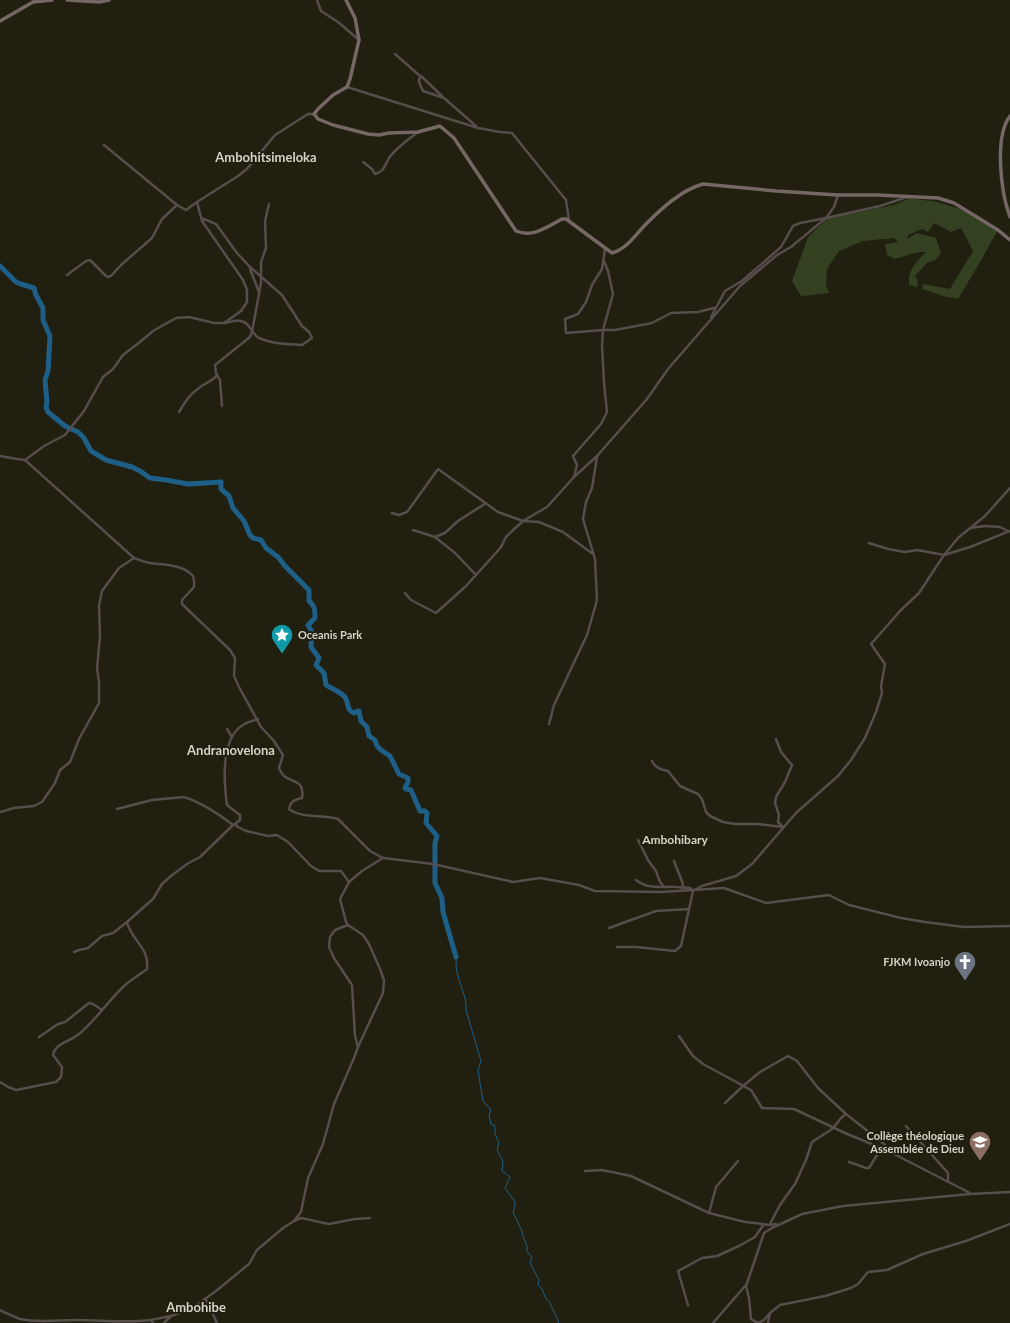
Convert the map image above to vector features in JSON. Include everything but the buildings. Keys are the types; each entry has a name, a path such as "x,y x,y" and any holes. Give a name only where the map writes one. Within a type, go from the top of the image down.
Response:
{"street":[{"path":"0,21 33,2 52,0"},
{"path":"67,0 99,2 109,0"},
{"path":"317,0 321,11 338,22 359,40"},
{"path":"314,114 333,96 347,87 350,79 359,40 355,18 346,0"},
{"path":"395,54 478,128"},
{"path":"420,76 419,82 423,91 444,98"},
{"path":"347,87 478,128 500,132 512,132 566,200 569,220"},
{"path":"104,145 177,205 186,210 247,169 275,135 308,114 314,114"},
{"path":"314,114 318,119 333,126 368,134 379,135 389,133 418,132 440,126 454,138 516,231 523,234 534,233 562,219 569,220 604,249 612,253 628,244 657,213 692,187 703,184 838,195 938,198 954,203 998,230 1010,240"},
{"path":"1010,116 1003,130 1001,176 1005,204 1010,217"},
{"path":"363,162 372,169 375,174 377,174 384,169 390,157 418,132"},
{"path":"405,593 411,600 436,613 465,587 496,554 506,537 523,521 547,507 574,477 597,456 647,399 668,369 740,286 777,255 791,247 826,218 834,207 838,195"},
{"path":"710,320 715,308 726,291 742,281 781,247 793,226 800,223 880,206 909,197"},
{"path":"197,202 202,221 235,266 247,290 247,302 241,311 224,323"},
{"path":"222,406 220,380 216,373 215,365 250,337 252,332 260,293 261,262 266,248 265,221 269,204"},
{"path":"67,276 86,261 90,260 107,277 111,276 121,265 152,238 162,219 177,205"},
{"path":"0,456 17,460 25,460 44,446 65,435 69,428 84,411 103,377 113,369 123,355 153,331 176,318 189,317 214,323 242,321 248,324 252,332 258,337 279,343 302,345 312,338 309,332 302,326 282,295 237,253 216,224 204,218 202,221"},
{"path":"604,249 602,269 592,285 586,302 578,314 565,319 566,333 615,330 652,323 671,314 698,312 715,308"},
{"path":"574,477 577,465 573,456 601,424 607,412 602,345 603,330 613,294 604,260"},
{"path":"250,266 250,270 260,293"},
{"path":"179,412 190,395 201,386 214,379 217,374"},
{"path":"549,724 554,704 587,636 595,607 595,559 583,519 586,502 592,488 597,456"},
{"path":"25,460 134,558 149,563 165,564 183,569 192,575 194,587 182,600 182,604 230,650 235,658 234,676 236,682 262,727 283,755 279,768 281,772 285,776 300,784 303,793 302,798 294,800 290,803 289,809 294,813 331,816 338,819 370,851 383,858 433,864 513,882 540,878 579,885 596,891 662,892 724,888 766,903 829,895 849,904 901,918 964,926 1010,926"},
{"path":"392,513 399,515 407,512 438,469 498,512 523,521 539,522 562,532 593,554"},
{"path":"617,947 636,947 675,951 681,946 693,891 702,886 736,876 752,864 796,813 838,776 851,760 865,738 882,693 881,686 885,664 871,644 901,610 919,593 944,555 958,538 986,516 1010,488"},
{"path":"435,537 445,533 458,521 486,503"},
{"path":"970,528 985,526 1009,531"},
{"path":"413,530 435,537 455,553 476,575"},
{"path":"869,542 888,549 905,552 917,550 944,555 970,547 1009,531"},
{"path":"0,812 14,808 34,806 42,802 55,783 60,770 70,762 78,738 99,703 99,682 96,668 100,637 99,605 102,591 119,568 134,558"},
{"path":"74,952 88,948 102,936 112,932 127,922 153,899 162,884 187,864 200,857 241,818 240,815 227,806 224,790 225,760 232,737 243,725 258,719"},
{"path":"227,729 232,737"},
{"path":"776,739 781,752 792,765 785,782 776,797 775,803 779,815 778,822 783,827"},
{"path":"652,760 660,770 668,771 680,786 698,794 702,799 706,812 710,816 723,822 735,824 758,824 783,827"},
{"path":"117,809 152,800 184,797 215,812 238,827 268,836 277,835 288,842 311,866 319,871 341,871 349,882"},
{"path":"638,840 648,860 656,871 660,882 665,887"},
{"path":"294,1221 301,1212 308,1178 323,1144 334,1104 383,993 384,980 369,944 363,935 346,922 340,899 349,882 362,871 383,858"},
{"path":"674,861 683,884 682,888"},
{"path":"636,880 640,884 647,886 690,888 693,891"},
{"path":"609,928 656,911 689,909"},
{"path":"0,1082 11,1089 16,1090 56,1082 61,1076 62,1068 53,1054 54,1051 61,1044 79,1035 124,986 146,969 147,964 144,950 130,930 127,922"},
{"path":"348,925 335,930 330,937 329,948 352,985 355,1036 358,1047"},
{"path":"39,1038 58,1024 65,1022 89,1003 102,1010"},
{"path":"679,1036 693,1056 703,1064 751,1090 762,1108 794,1108 833,1127 882,1147 970,1194"},
{"path":"725,1103 760,1072 788,1056 797,1061 818,1088 846,1114 884,1144 890,1152"},
{"path":"770,1224 795,1184 812,1142 833,1127 846,1114"},
{"path":"906,1126 948,1174 948,1181"},
{"path":"849,1162 869,1168 882,1147"},
{"path":"709,1213 716,1187 738,1161"},
{"path":"585,1171 602,1170 631,1176 709,1213 726,1216 745,1222 779,1224"},
{"path":"713,1323 746,1286 764,1233 779,1224 802,1214 844,1206 970,1194 1010,1192"},
{"path":"0,1310 20,1319 29,1321 58,1322 77,1320 152,1322 191,1309 249,1264 257,1250 283,1228 294,1221 301,1218 329,1224 370,1218"},
{"path":"688,1305 678,1271 702,1258 716,1256 739,1246 755,1237 764,1224"},
{"path":"751,1319 758,1323 764,1320 780,1305 825,1296 851,1288 858,1284 868,1272 887,1270 923,1254 966,1241 1010,1224"},
{"path":"746,1286 752,1323"},
{"path":"205,1299 217,1323"},
{"path":"768,1323 770,1313"},
{"path":"164,1323 171,1316"}],"green space":[{"path":"910,198 937,202 960,209 998,230 958,299 922,289 923,284 950,289 973,251 961,228 951,232 934,223 928,232 922,229 908,235 907,239 917,233 936,238 941,253 935,260 927,263 915,276 918,281 917,287 909,285 911,270 926,252 918,252 894,259 887,255 885,244 898,242 894,238 863,241 839,251 827,269 826,285 829,293 801,296 792,281 808,237 828,218 894,205"}],"waterway":[{"path":"0,266 16,282 34,288 43,308 43,320 50,336 48,371 45,380 47,402 46,408 48,412 65,426 78,432 84,438 91,451 106,460 132,467 150,478 188,484 221,482 221,489 229,496 233,508 244,521 250,535 253,538 261,540 266,548 278,557 309,590 309,601 314,606 315,613 315,618 308,625 312,632 311,647 319,658 316,665 324,673 326,685 345,697 351,712 354,713 359,711 361,721 367,727 369,736 375,740 377,746 381,750 390,756 399,774 408,778 405,788 411,790 420,811 425,811 427,813 426,823 437,836 435,843 435,883 442,898 443,912 456,957"},
{"path":"456,957 457,971 465,997 466,1010 481,1061 478,1071 483,1101 491,1110 489,1115 491,1124 495,1126 495,1134 499,1143 497,1150 503,1161 502,1171 510,1177 505,1188 515,1202 513,1212 521,1229 527,1246 527,1251 532,1258 530,1263 539,1280 538,1285 542,1289 546,1299 549,1301 559,1323"}],"place":[{"name":"Oceanis Park","path":"282,654"},
{"name":"FJKM Ivoanjo","path":"965,982"},
{"name":"Collège théologique Assemblée de Dieu","path":"980,1162"}],"district":[{"name":"Ambohitsimeloka","path":"266,157"},
{"name":"Andranovelona","path":"231,750"},
{"name":"Ambohibary","path":"675,840"},
{"name":"Ambohibe","path":"196,1307"}]}
